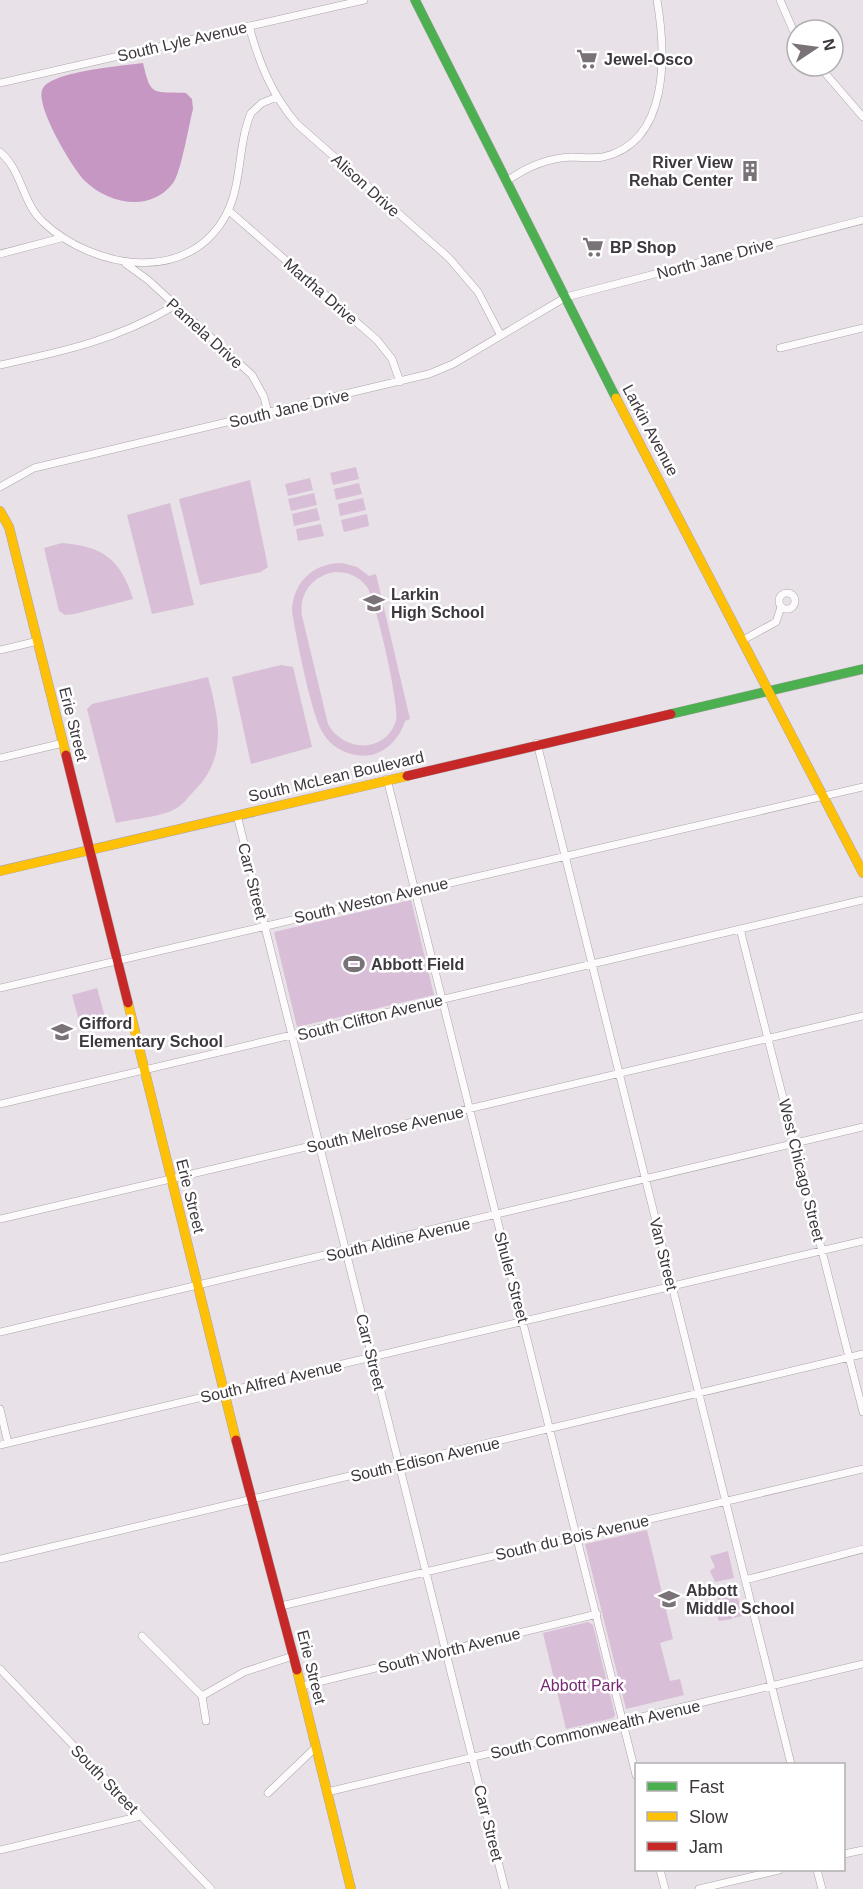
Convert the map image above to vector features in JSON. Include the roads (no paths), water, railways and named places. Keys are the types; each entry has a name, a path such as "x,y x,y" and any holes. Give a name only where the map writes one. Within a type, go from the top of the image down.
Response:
{"main road":[{"name":"Larkin Avenue","path":"415,0 863,873"},
{"name":"Erie Street","path":"0,511 9,527 198,1287 302,1686 351,1889"},
{"name":"South McLean Boulevard","path":"0,871 537,743 863,669"}],"street":[{"name":"South Lyle Avenue","path":"0,83 364,0"},
{"path":"507,181 530,167 552,160 612,154 640,136 654,112 657,98 660,25 657,0"},
{"path":"780,0 788,18"},
{"name":"Alison Drive","path":"249,26 263,72 277,97 297,124 465,275 478,292 500,334"},
{"path":"829,78 863,117"},
{"path":"0,152 14,170 40,219 61,238 98,256 126,264 152,263 186,251 213,233 228,210 248,120 256,108 277,97"},
{"name":"Martha Drive","path":"228,210 377,340 392,359 400,382"},
{"name":"North Jane Drive","path":"566,297 863,219"},
{"path":"0,254 61,238"},
{"name":"Pamela Drive","path":"126,264 148,280 252,375 264,397 268,413"},
{"name":"South Jane Drive","path":"0,488 34,468 400,382 446,367 566,297"},
{"path":"0,365 93,344 131,330 174,306"},
{"path":"780,348 863,328"},
{"path":"742,640 776,622 781,607"},
{"path":"0,650 38,641"},
{"path":"0,758 63,743"},
{"name":"Van Street","path":"537,743 791,1763"},
{"name":"Shuler Street","path":"387,779 635,1771"},
{"name":"South Weston Avenue","path":"0,988 863,787"},
{"name":"Carr Street","path":"237,815 505,1889"},
{"name":"South Clifton Avenue","path":"0,1104 292,1037 863,900"},
{"name":"West Chicago Street","path":"740,929 863,1412"},
{"name":"South Melrose Avenue","path":"0,1219 863,1016"},
{"name":"South Aldine Avenue","path":"0,1332 646,1181 863,1127"},
{"name":"South Alfred Avenue","path":"0,1445 863,1241"},
{"name":"South Edison Avenue","path":"0,1559 863,1354"},
{"path":"0,1409 8,1443"},
{"name":"South du Bois Avenue","path":"281,1606 863,1469"},
{"path":"745,1580 863,1549"},
{"name":"South Worth Avenue","path":"302,1686 597,1614"},
{"path":"142,1636 202,1696 206,1721"},
{"path":"202,1696 251,1669 293,1656"},
{"name":"South Commonwealth Avenue","path":"327,1792 863,1664"},
{"name":"South Street","path":"0,1669 211,1889"},
{"path":"268,1793 316,1747"},
{"path":"0,1850 141,1816"},
{"path":"845,1854 863,1850"},
{"path":"660,1871 665,1889"},
{"path":"699,1889 771,1871"},
{"path":"818,1871 822,1889"}],"place":[{"name":"Jewel-Osco","path":"587,59"},
{"name":"River View Rehab Center","path":"750,171"},
{"name":"BP Shop","path":"593,247"},
{"name":"Larkin High School","path":"374,603"},
{"name":"Abbott Field","path":"354,964"},
{"name":"Gifford Elementary School","path":"62,1032"},
{"name":"Abbott Middle School","path":"669,1599"}],"park label":[{"name":"Abbott Park","path":"582,1685"}]}
